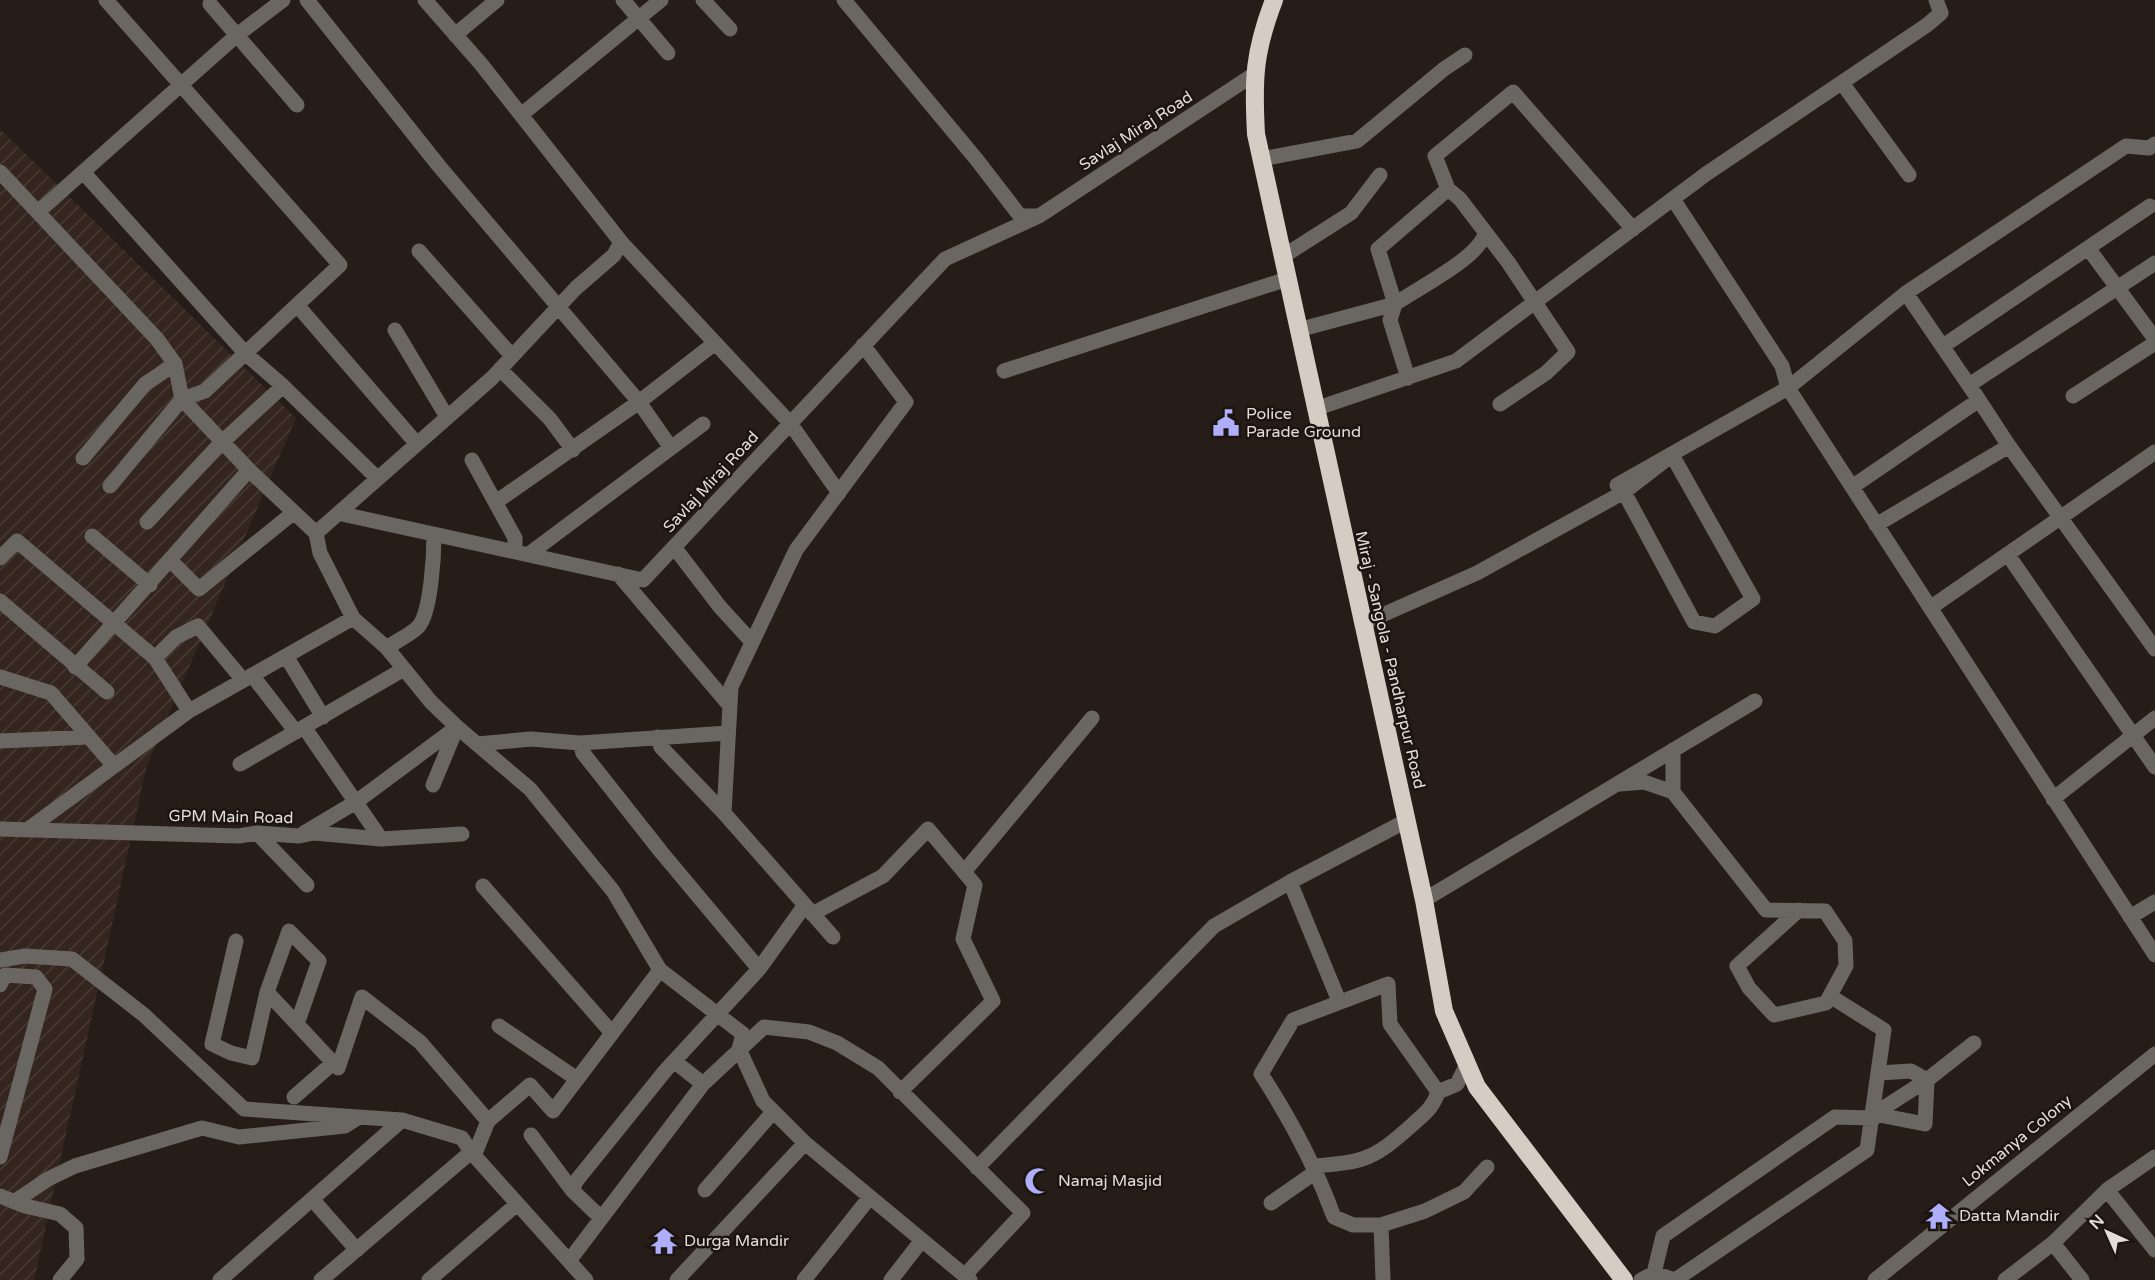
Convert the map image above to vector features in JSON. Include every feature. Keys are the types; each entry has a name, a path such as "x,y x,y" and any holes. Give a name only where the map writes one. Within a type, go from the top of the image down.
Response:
{"highway":[{"name":"Miraj - Sangola - Pandharpur Road","path":"1274,0 1262,31 1253,75 1256,134 1424,900 1444,1011 1477,1087 1624,1280"}],"street":[{"path":"105,0 340,265 206,391 182,399 110,486"},
{"path":"38,212 237,35 283,0"},
{"path":"307,0 439,166 639,402 671,448"},
{"path":"425,0 521,115 621,242 790,423 839,493"},
{"path":"455,35 496,0"},
{"path":"623,0 668,53"},
{"path":"521,115 661,0"},
{"path":"703,0 730,29"},
{"path":"844,0 977,160 1020,216 1039,216"},
{"path":"1315,409 1456,361 1673,199 1927,25 1941,13 1936,0"},
{"path":"210,4 297,105"},
{"path":"1261,159 1357,141 1444,69 1465,55"},
{"name":"Savlaj Miraj Road","path":"342,513 643,580 945,259 1039,216 1253,75"},
{"path":"1842,82 1909,175"},
{"path":"1500,404 1546,374 1568,352 1536,301 1460,199 1448,189 1435,156 1513,92 1633,228"},
{"path":"1672,455 1754,599 1714,626 1694,622 1624,492 1617,485 1788,388 1906,293 2126,146 2149,148 2155,144"},
{"path":"0,172 157,339 175,364 182,399 249,470 316,533 320,553 353,618 387,648 457,727 530,789 613,891 660,970 743,1034 739,1049 763,1101 773,1112 805,1143 967,1278 1023,1213 878,1068 837,1043 809,1032 764,1027 739,1049 703,1084 569,1262"},
{"path":"84,173 246,354 283,386 377,478"},
{"path":"1282,257 1352,213 1380,175"},
{"path":"1408,378 1390,320 1395,304 1378,249 1448,189"},
{"path":"1673,199 1782,366 1788,388 2155,955"},
{"path":"1943,346 2150,206"},
{"path":"1298,330 1395,304 1469,255 1481,245 1485,234"},
{"path":"316,533 342,513 377,478 500,369 558,308 614,255 621,242"},
{"path":"2073,396 2155,341 2088,248"},
{"path":"419,250 512,356"},
{"path":"1969,385 2155,263"},
{"path":"1004,371 1287,279"},
{"path":"1906,293 2009,446 2155,649"},
{"path":"297,305 417,444"},
{"path":"395,330 447,417"},
{"path":"496,502 573,450 715,343"},
{"path":"724,813 731,687 796,550 906,402 864,345"},
{"path":"83,458 145,384 175,364"},
{"path":"500,369 549,419 573,450"},
{"path":"147,522 222,442 283,386"},
{"path":"1852,487 1979,400"},
{"path":"472,460 522,552 703,424"},
{"path":"1876,525 2009,446"},
{"path":"1930,608 2155,452"},
{"path":"75,667 150,585 249,470"},
{"path":"1362,624 1477,573 1624,492"},
{"path":"170,560 199,589 293,513"},
{"path":"387,648 418,627 423,620 429,592 434,535"},
{"path":"92,536 150,585"},
{"path":"0,558 17,541 154,658 189,711"},
{"path":"674,547 720,607 752,642"},
{"path":"2008,555 2155,767"},
{"path":"618,574 730,706"},
{"path":"0,601 107,692"},
{"path":"27,830 189,711 353,618"},
{"path":"154,658 176,637 198,626 300,730 356,802 381,839"},
{"path":"286,656 323,717"},
{"path":"240,764 404,669"},
{"path":"0,677 51,693 114,766"},
{"path":"1424,900 1755,701"},
{"path":"964,872 1092,718"},
{"path":"2054,799 2155,718"},
{"path":"433,785 457,727"},
{"path":"299,836 356,802 457,727"},
{"path":"477,744 531,739 580,743 728,733"},
{"path":"0,741 89,737"},
{"path":"658,737 661,747 724,813 833,937"},
{"path":"580,743 583,753 662,853 759,969"},
{"path":"1673,750 1673,792"},
{"path":"1617,784 1644,782 1673,792 1766,910 1799,910 1825,911 1845,941 1846,966 1826,1004 1774,1015 1749,988 1737,966 1799,910"},
{"path":"977,1168 1214,926 1290,882 1406,821"},
{"name":"GPM Main Road","path":"0,829 239,836 256,833 299,836 314,833 381,839 462,834"},
{"path":"572,1190 674,1061 759,969 809,909 883,876 928,829 975,885 963,939 993,1001 900,1092"},
{"path":"256,833 307,885"},
{"path":"1290,882 1339,1001"},
{"path":"483,886 612,1033"},
{"path":"2130,917 2155,902"},
{"path":"236,941 212,1044 231,1053 252,1058 267,992 289,931 319,961 297,1024"},
{"path":"0,960 25,956 72,959 144,1015 244,1109 402,1120 462,1137 472,1154 582,1279"},
{"path":"321,1280 472,1154 488,1121 530,1085 553,1111 660,970"},
{"path":"0,986 5,975 36,976 45,989 0,1157"},
{"path":"1438,1092 1390,1024 1388,984 1293,1020 1262,1074 1288,1116 1316,1169 1334,1217 1353,1225 1381,1225 1425,1211 1464,1192 1487,1167"},
{"path":"267,992 338,1068 362,998 420,1042 488,1121"},
{"path":"1830,996 1884,1030 1874,1116 1868,1150 1675,1280 1647,1277 1663,1236 1835,1117 1874,1116 1925,1124 1927,1080"},
{"path":"499,1026 576,1079"},
{"path":"1874,1116 1927,1080 1974,1043"},
{"name":"Lokmanya Colony","path":"1875,1280 2155,1054"},
{"path":"674,1061 703,1084"},
{"path":"294,1097 333,1063"},
{"path":"1271,1203 1316,1169 1351,1163 1382,1152 1433,1106 1438,1092 1457,1084 1467,1064"},
{"path":"1879,1073 1911,1071 1927,1080"},
{"path":"705,1190 773,1112"},
{"path":"7,1199 75,1166 202,1128 240,1137 345,1126 358,1117"},
{"path":"220,1280 402,1120"},
{"path":"531,1135 572,1190 601,1218"},
{"path":"677,1280 805,1143"},
{"path":"2005,1280 2052,1243 2107,1190 2155,1157"},
{"path":"2107,1190 2155,1250"},
{"path":"804,1280 870,1197"},
{"path":"7,1199 60,1214 76,1228 77,1259 60,1280"},
{"path":"312,1199 357,1250"},
{"path":"429,1280 518,1204"},
{"path":"1381,1225 1383,1280"},
{"path":"891,1280 922,1240"},
{"path":"2052,1243 2082,1280"}],"shaded area":[{"path":"0,129 296,418 147,765 34,1280 0,1280"}],"place":[{"name":"Police Parade Ground","path":"1226,423"},
{"name":"Namaj Masjid","path":"1038,1181"},
{"name":"Datta Mandir","path":"1939,1216"},
{"name":"Durga Mandir","path":"664,1241"}]}
